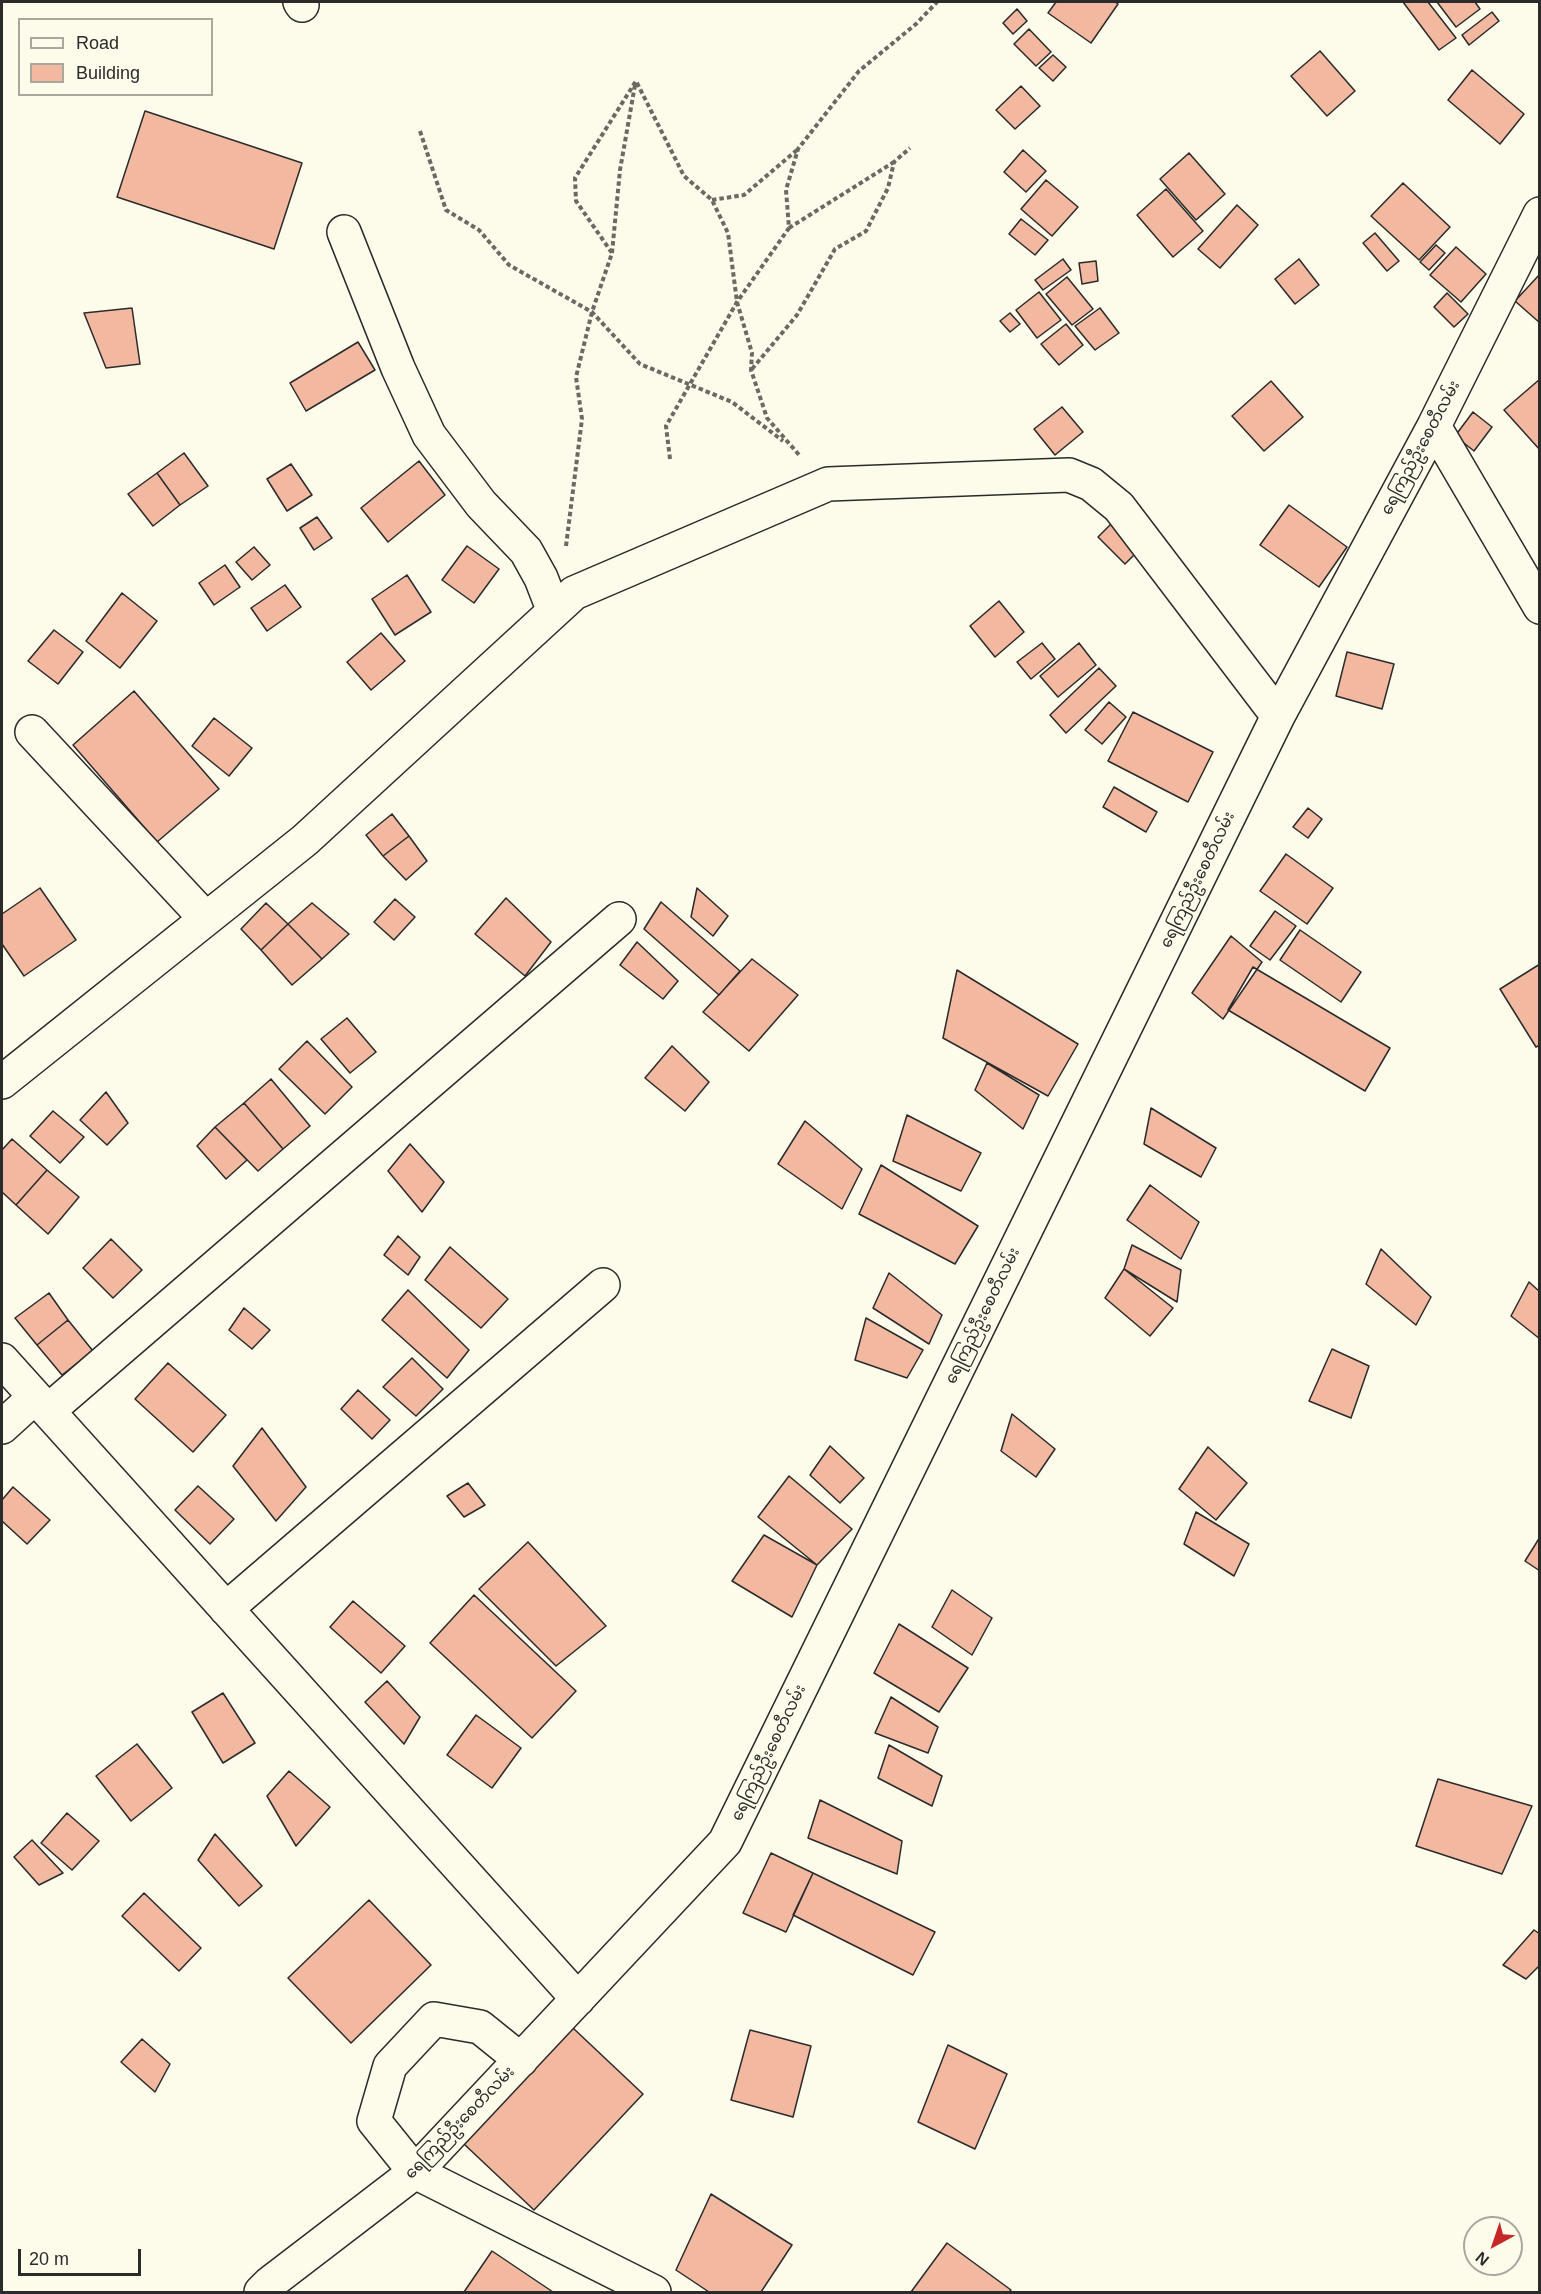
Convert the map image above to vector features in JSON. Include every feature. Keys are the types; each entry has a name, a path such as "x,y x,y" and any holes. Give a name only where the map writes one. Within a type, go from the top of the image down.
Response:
{"street":[{"name":"ရေကြည်ဦးစေတီလမ်း","path":"271,2289 415,2172 725,1842 1278,716 1434,426 1539,214"},
{"path":"344,232 398,368 429,435 481,504 526,550 542,578 554,609"},
{"path":"1434,426 1539,607"},
{"path":"2,1082 305,840 574,593 828,484 1069,475 1091,484 1119,507 1278,716"},
{"path":"32,732 206,919"},
{"path":"2,1427 41,1404 620,919"},
{"path":"226,1609 603,1285"},
{"path":"2,1360 578,1999"},
{"path":"521,2060 480,2027 434,2019 390,2066 374,2121 415,2172 654,2292"}],"path":[{"path":"712,200 744,195 798,149 858,71 916,24 936,2"},
{"path":"636,81 684,176 712,200 728,233 736,302 752,353 751,370 767,418 788,444 828,484"},
{"path":"612,254 576,201 575,178 636,81"},
{"path":"542,578 567,545 582,418 576,377 592,312 612,254 620,170 636,81"},
{"path":"420,131 446,210 479,230 509,265 592,312 640,364 732,402 788,444"},
{"path":"670,459 666,426 736,302 789,228 894,162 910,148"},
{"path":"789,228 786,190 798,149"},
{"path":"751,370 797,315 836,249 866,231 888,188 894,162"}],"building":[{"path":"1056,2 1115,2 1118,4 1091,43 1048,13"},
{"path":"1403,2 1428,2 1456,38 1439,50"},
{"path":"1437,2 1475,2 1480,9 1456,27"},
{"path":"1017,9 1027,21 1013,34 1003,23"},
{"path":"1492,12 1499,21 1469,45 1462,35"},
{"path":"1029,29 1051,52 1036,66 1014,44"},
{"path":"1320,51 1355,91 1327,116 1291,76"},
{"path":"1053,55 1066,67 1053,81 1039,68"},
{"path":"1472,70 1524,114 1500,144 1448,100"},
{"path":"1021,86 1040,106 1015,129 996,110"},
{"path":"145,111 302,163 274,249 117,197"},
{"path":"1023,150 1046,171 1026,192 1004,172"},
{"path":"1189,153 1225,194 1196,220 1160,179"},
{"path":"1046,180 1078,207 1052,236 1021,209"},
{"path":"1403,183 1450,227 1419,260 1371,216"},
{"path":"1166,189 1203,231 1173,257 1137,215"},
{"path":"1237,205 1258,225 1220,268 1198,249"},
{"path":"1021,219 1048,240 1035,255 1009,234"},
{"path":"1375,233 1399,261 1387,271 1363,243"},
{"path":"1436,245 1445,253 1429,270 1420,262"},
{"path":"1456,247 1486,274 1461,302 1430,275"},
{"path":"1063,259 1071,270 1043,290 1035,280"},
{"path":"1299,259 1319,285 1295,304 1275,279"},
{"path":"1096,261 1098,281 1082,284 1079,263"},
{"path":"1540,274 1540,323 1515,301"},
{"path":"1067,277 1093,309 1072,325 1046,294"},
{"path":"1039,292 1061,320 1037,338 1016,310"},
{"path":"1447,293 1468,314 1454,327 1434,307"},
{"path":"132,308 140,364 106,368 84,313"},
{"path":"1100,308 1119,333 1095,350 1075,326"},
{"path":"1010,313 1020,324 1010,332 1000,321"},
{"path":"1066,324 1083,345 1059,365 1041,344"},
{"path":"358,342 375,370 306,411 290,383"},
{"path":"1540,379 1540,450 1504,410"},
{"path":"1271,381 1303,417 1264,451 1232,416"},
{"path":"1062,407 1083,432 1055,455 1034,429"},
{"path":"1473,412 1492,427 1474,451 1455,436"},
{"path":"184,453 208,486 180,505 157,473"},
{"path":"419,461 445,495 388,542 361,508"},
{"path":"291,464 312,495 287,511 267,479"},
{"path":"157,473 180,505 153,526 128,494"},
{"path":"1289,505 1347,547 1319,587 1260,545"},
{"path":"1120,515 1147,542 1125,564 1098,537"},
{"path":"317,517 332,538 314,550 300,528"},
{"path":"467,546 499,569 474,603 442,580"},
{"path":"254,547 270,565 252,580 236,562"},
{"path":"225,565 240,587 214,605 199,583"},
{"path":"407,575 431,612 395,635 372,599"},
{"path":"285,585 301,607 267,631 251,608"},
{"path":"122,593 157,621 120,668 86,641"},
{"path":"999,601 1024,632 995,657 970,626"},
{"path":"54,630 83,652 58,684 28,661"},
{"path":"381,633 405,661 371,690 347,662"},
{"path":"1042,643 1055,659 1031,679 1017,662"},
{"path":"1079,643 1096,665 1058,697 1040,676"},
{"path":"1347,652 1394,664 1382,709 1336,696"},
{"path":"1099,668 1116,686 1066,733 1050,715"},
{"path":"134,691 219,789 157,842 73,745"},
{"path":"1109,702 1126,717 1102,744 1085,730"},
{"path":"1133,712 1213,752 1188,802 1108,761"},
{"path":"214,718 252,748 229,776 192,746"},
{"path":"1114,787 1157,812 1146,832 1103,807"},
{"path":"1308,808 1322,819 1308,838 1293,827"},
{"path":"392,814 409,836 383,856 366,835"},
{"path":"409,836 427,861 406,880 383,856"},
{"path":"1286,854 1333,888 1307,924 1260,891"},
{"path":"40,888 76,940 24,976 2,944 2,914"},
{"path":"697,888 728,916 713,936 691,917"},
{"path":"506,898 551,942 525,976 475,934"},
{"path":"395,899 415,917 394,940 374,922"},
{"path":"661,902 740,971 719,995 644,929"},
{"path":"266,903 288,924 261,950 241,929"},
{"path":"312,903 349,934 322,959 288,924"},
{"path":"1275,911 1296,926 1270,960 1250,946"},
{"path":"288,924 322,959 292,985 261,950"},
{"path":"1300,930 1361,972 1341,1002 1280,960"},
{"path":"1231,936 1262,962 1223,1019 1192,993"},
{"path":"637,942 678,981 663,999 620,965"},
{"path":"752,959 798,995 749,1051 703,1012"},
{"path":"1540,964 1540,1045 1536,1047 1500,989"},
{"path":"1253,967 1390,1048 1365,1091 1228,1010"},
{"path":"957,970 1078,1044 1048,1096 943,1038"},
{"path":"347,1018 376,1052 350,1073 321,1039"},
{"path":"307,1041 352,1087 325,1114 279,1069"},
{"path":"672,1046 709,1082 685,1111 645,1078"},
{"path":"987,1063 1039,1095 1023,1129 975,1090"},
{"path":"271,1079 310,1126 283,1149 244,1103"},
{"path":"106,1092 128,1123 107,1145 80,1120"},
{"path":"244,1103 283,1149 258,1171 215,1127"},
{"path":"1151,1108 1216,1148 1201,1177 1144,1144"},
{"path":"53,1111 84,1137 60,1163 30,1136"},
{"path":"907,1115 981,1153 961,1191 893,1161"},
{"path":"805,1121 862,1169 842,1209 778,1164"},
{"path":"215,1127 247,1160 226,1179 197,1146"},
{"path":"12,1139 47,1170 16,1205 2,1192 2,1150"},
{"path":"410,1144 444,1182 422,1212 388,1171"},
{"path":"881,1165 978,1226 955,1264 859,1214"},
{"path":"47,1170 79,1197 48,1234 16,1205"},
{"path":"1150,1185 1199,1222 1181,1259 1127,1220"},
{"path":"398,1236 420,1257 408,1275 384,1255"},
{"path":"111,1239 142,1270 113,1298 83,1268"},
{"path":"1132,1245 1181,1270 1177,1302 1124,1269"},
{"path":"450,1247 508,1299 481,1328 425,1280"},
{"path":"1381,1249 1431,1297 1416,1325 1366,1284"},
{"path":"1124,1269 1173,1308 1150,1336 1105,1298"},
{"path":"889,1273 942,1315 929,1344 873,1308"},
{"path":"1529,1282 1540,1292 1540,1339 1511,1316"},
{"path":"408,1290 469,1350 447,1378 382,1320"},
{"path":"49,1293 68,1320 37,1345 15,1318"},
{"path":"244,1308 270,1330 252,1349 229,1330"},
{"path":"866,1318 923,1350 907,1378 855,1360"},
{"path":"68,1320 93,1351 62,1375 37,1345"},
{"path":"1332,1349 1369,1366 1351,1418 1309,1401"},
{"path":"412,1358 443,1389 416,1416 383,1387"},
{"path":"168,1363 226,1415 193,1452 135,1399"},
{"path":"358,1390 390,1420 372,1439 341,1409"},
{"path":"1012,1414 1055,1449 1036,1477 1001,1451"},
{"path":"262,1428 306,1487 276,1521 233,1466"},
{"path":"830,1446 864,1478 840,1503 810,1475"},
{"path":"1208,1447 1247,1483 1216,1520 1179,1489"},
{"path":"789,1476 852,1529 817,1565 758,1517"},
{"path":"468,1483 485,1505 464,1517 447,1496"},
{"path":"198,1486 234,1519 210,1544 175,1510"},
{"path":"13,1487 50,1520 27,1544 2,1521 2,1500"},
{"path":"1196,1512 1249,1544 1234,1576 1184,1544"},
{"path":"764,1535 817,1565 792,1617 732,1581"},
{"path":"1540,1537 1540,1571 1525,1561"},
{"path":"528,1542 606,1626 556,1666 479,1589"},
{"path":"952,1590 992,1618 972,1655 932,1627"},
{"path":"474,1595 576,1691 532,1738 430,1643"},
{"path":"353,1601 405,1646 381,1673 330,1627"},
{"path":"899,1624 968,1668 939,1712 874,1673"},
{"path":"387,1681 420,1717 404,1744 365,1702"},
{"path":"223,1693 255,1743 223,1763 192,1712"},
{"path":"891,1697 938,1727 928,1753 875,1733"},
{"path":"476,1715 521,1748 492,1788 447,1755"},
{"path":"137,1744 172,1788 131,1821 96,1776"},
{"path":"889,1745 942,1776 932,1806 878,1778"},
{"path":"289,1771 330,1807 296,1846 267,1796"},
{"path":"1438,1779 1532,1806 1502,1874 1416,1846"},
{"path":"820,1800 902,1841 897,1874 808,1838"},
{"path":"67,1813 99,1841 72,1870 41,1843"},
{"path":"215,1834 262,1886 239,1906 198,1860"},
{"path":"32,1840 63,1873 39,1885 14,1857"},
{"path":"771,1853 813,1873 786,1932 743,1913"},
{"path":"813,1873 935,1932 913,1975 793,1915"},
{"path":"144,1893 201,1948 179,1971 122,1916"},
{"path":"369,1900 431,1965 351,2043 288,1978"},
{"path":"1534,1930 1540,1934 1540,1965 1526,1979 1503,1965"},
{"path":"573,2028 643,2094 534,2210 464,2144"},
{"path":"750,2030 811,2046 793,2117 731,2100"},
{"path":"142,2039 170,2064 155,2092 121,2062"},
{"path":"948,2045 1007,2074 975,2149 918,2122"},
{"path":"711,2194 792,2245 761,2292 709,2292 676,2270"},
{"path":"947,2243 1011,2290 1009,2292 911,2292"},
{"path":"492,2251 553,2292 464,2292"}]}
